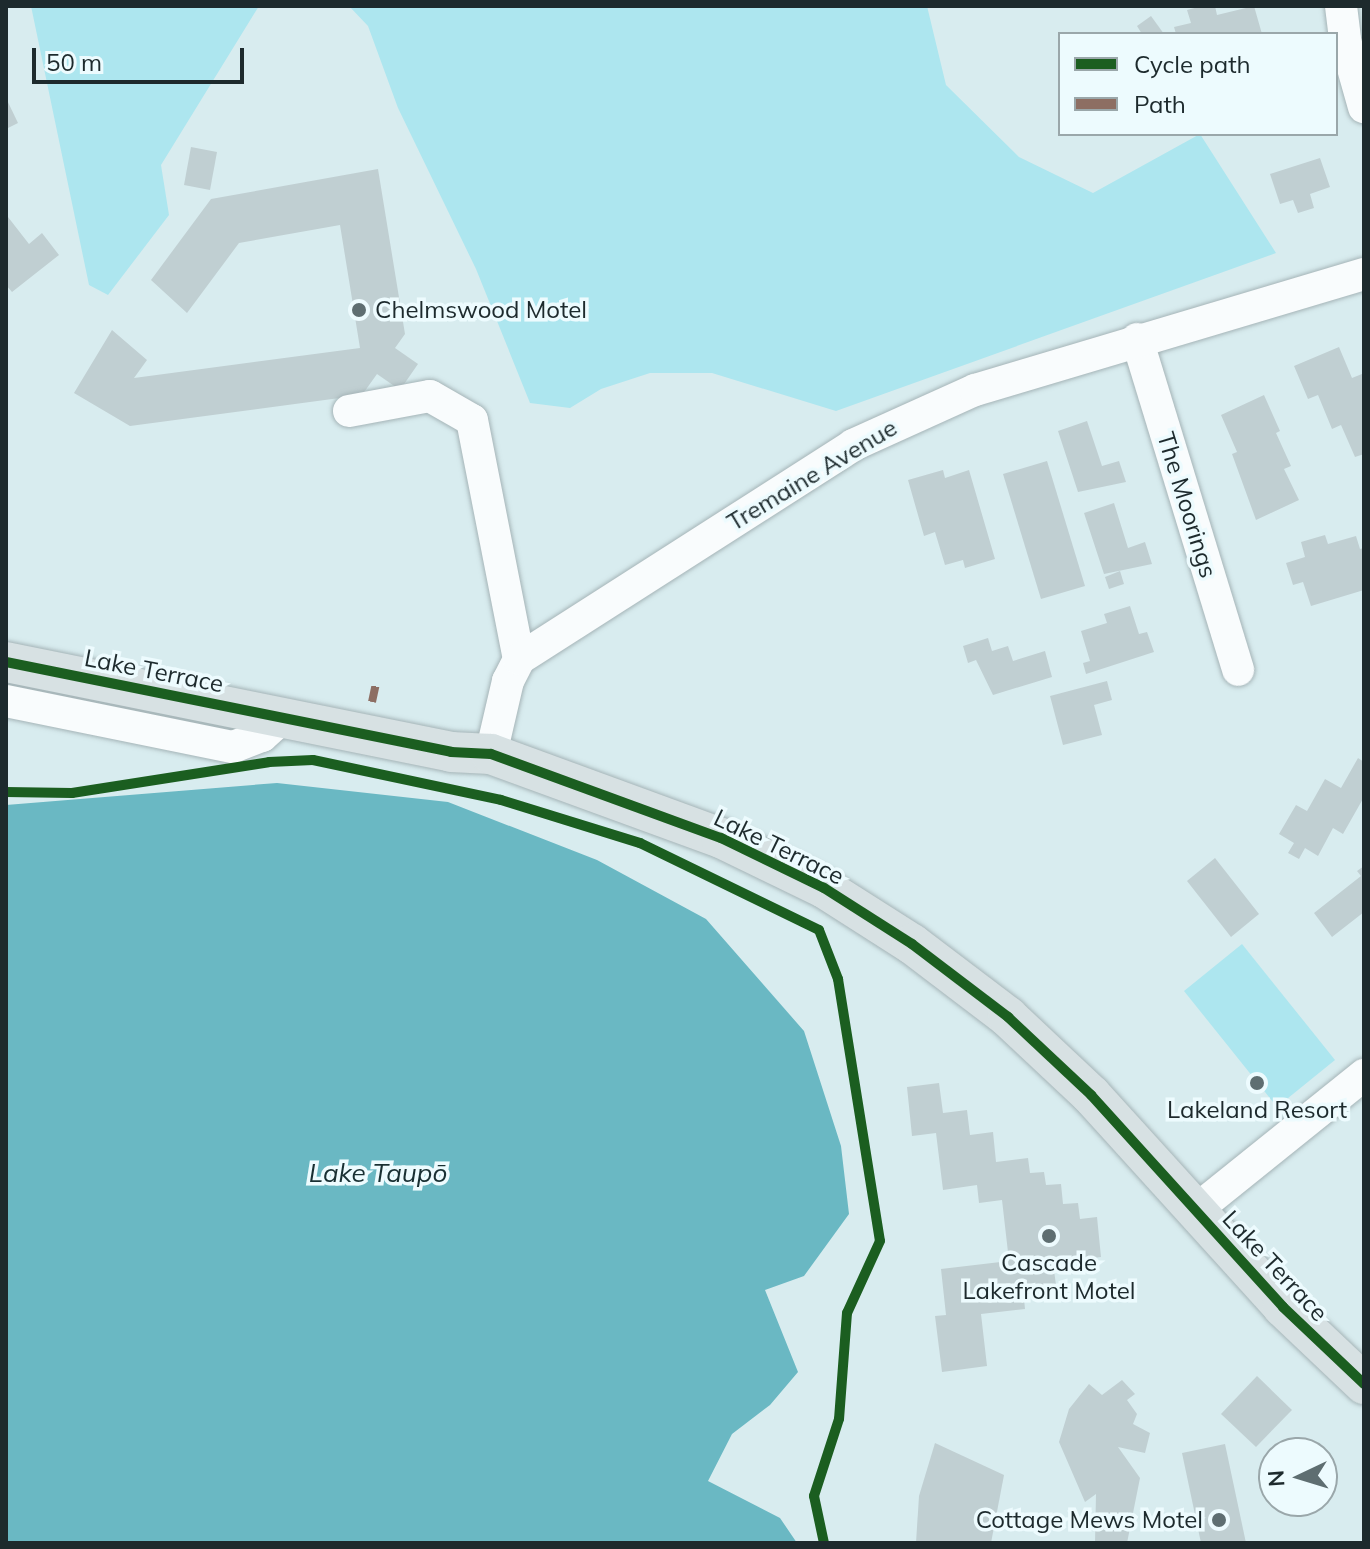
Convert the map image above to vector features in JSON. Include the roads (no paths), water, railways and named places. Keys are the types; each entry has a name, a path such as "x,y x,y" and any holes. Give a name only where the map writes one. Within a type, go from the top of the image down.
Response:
{"main road":[{"name":"Lake Terrace","path":"6,662 451,752 491,754 721,838 824,888 912,944 1008,1017 1091,1095 1283,1307 1364,1384"}],"street":[{"path":"1341,6 1345,40 1364,107"},
{"name":"Tremaine Avenue","path":"519,659 853,445 975,390 1137,339 1364,274"},
{"name":"The Moorings","path":"1137,339 1238,670"},
{"path":"349,411 430,396 472,420 519,659 508,681 491,754"},
{"path":"6,701 233,747 262,736 282,718"},
{"path":"1196,1210 1364,1075"}],"water":[{"name":"Lake Taupō","path":"277,783 448,802 597,860 706,919 804,1031 841,1146 849,1214 804,1276 765,1290 798,1372 770,1405 732,1434 708,1481 780,1518 797,1543 6,1543 6,805"}],"place":[{"name":"Chelmswood Motel","path":"359,310"},
{"name":"Lakeland Resort","path":"1257,1083"},
{"name":"Cascade Lakefront Motel","path":"1049,1236"},
{"name":"Cottage Mews Motel","path":"1219,1520"}]}
